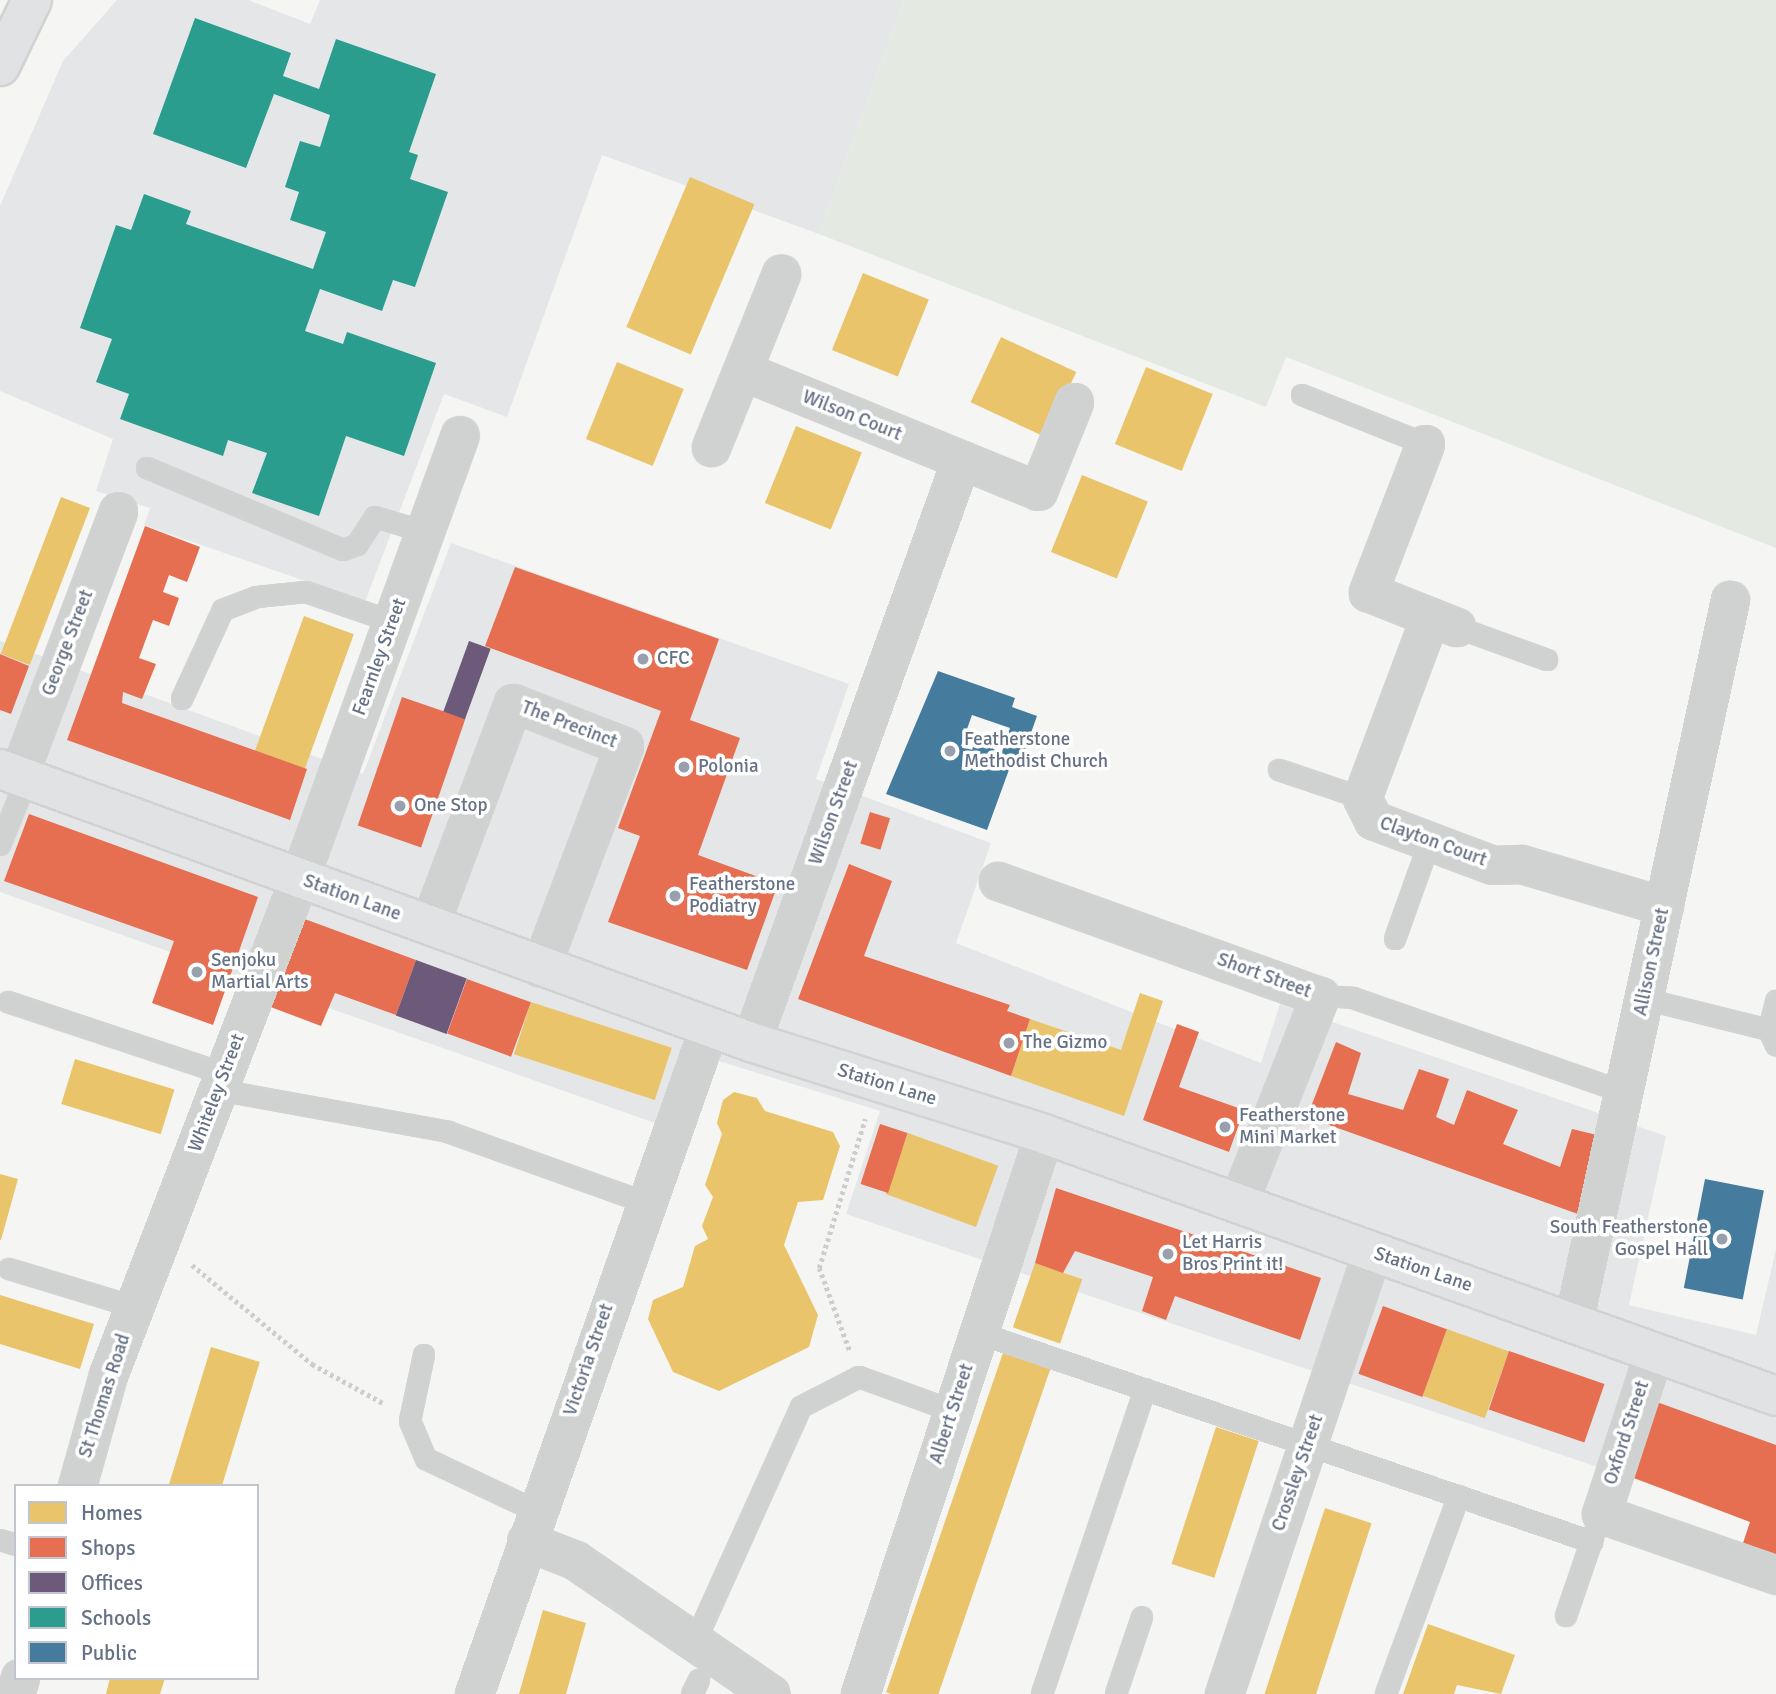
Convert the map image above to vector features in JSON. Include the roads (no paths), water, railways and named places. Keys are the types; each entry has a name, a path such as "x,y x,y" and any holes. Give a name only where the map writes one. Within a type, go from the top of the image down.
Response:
{"main road":[{"path":"0,66 16,17"},
{"name":"Station Lane","path":"15,775 540,968 751,1042 1044,1134 1776,1396"}],"street":[{"path":"711,447 781,274"},
{"name":"Wilson Court","path":"743,371 1038,491 1074,402"},
{"name":"Fearnley Street","path":"299,879 460,435"},
{"path":"1425,444 1368,592 1443,622"},
{"name":"Wilson Street","path":"751,1042 914,583 961,460"},
{"name":"George Street","path":"15,775 118,511"},
{"name":"Allison Street","path":"1573,1323 1730,600"},
{"name":"Clayton Court","path":"1443,622 1362,798 1373,820 1493,865 1521,864 1664,906"},
{"name":"The Precinct","path":"429,926 513,703 624,746 540,968"},
{"name":"Whiteley Street","path":"135,1307 299,879"},
{"name":"Short Street","path":"998,881 1320,996 1238,1203"},
{"name":"Victoria Street","path":"474,1694 644,1202 709,1027"},
{"name":"Albert Street","path":"860,1694 1044,1134"},
{"name":"Crossley Street","path":"1224,1694 1372,1252"},
{"name":"St Thomas Road","path":"78,1484 135,1307"},
{"name":"Oxford Street","path":"1596,1528 1654,1352"},
{"path":"531,1526 575,1560 771,1694"},
{"path":"1596,1528 1776,1575"}],"lane":[{"path":"1301,395 1425,444"},
{"path":"147,468 342,550 357,545 375,517 425,532"},
{"path":"182,699 223,610 257,597 306,592 393,622"},
{"path":"1443,622 1547,660"},
{"path":"1279,770 1362,798"},
{"path":"0,845 15,775"},
{"path":"1395,939 1430,841"},
{"path":"1320,996 1353,998 1623,1092"},
{"path":"1644,999 1773,1037 1776,1001"},
{"path":"8,1002 221,1082 448,1132 644,1202"},
{"path":"9,1269 135,1307"},
{"path":"979,1333 1459,1496 1596,1528 1566,1616"},
{"path":"424,1355 410,1421 426,1459 531,1526"},
{"path":"695,1642 801,1407 859,1377 953,1411"},
{"path":"1042,1694 1145,1389"},
{"path":"1386,1694 1459,1496"},
{"path":"1116,1694 1142,1617"}],"place":[{"name":"CFC","path":"643,659"},
{"name":"Featherstone Methodist Church","path":"950,751"},
{"name":"Polonia","path":"684,767"},
{"name":"One Stop","path":"400,806"},
{"name":"Featherstone Podiatry","path":"675,896"},
{"name":"Senjoku Martial Arts","path":"197,972"},
{"name":"The Gizmo","path":"1009,1043"},
{"name":"Featherstone Mini Market","path":"1225,1127"},
{"name":"South Featherstone Gospel Hall","path":"1722,1239"},
{"name":"Let Harris Bros Print it!","path":"1168,1254"}]}
